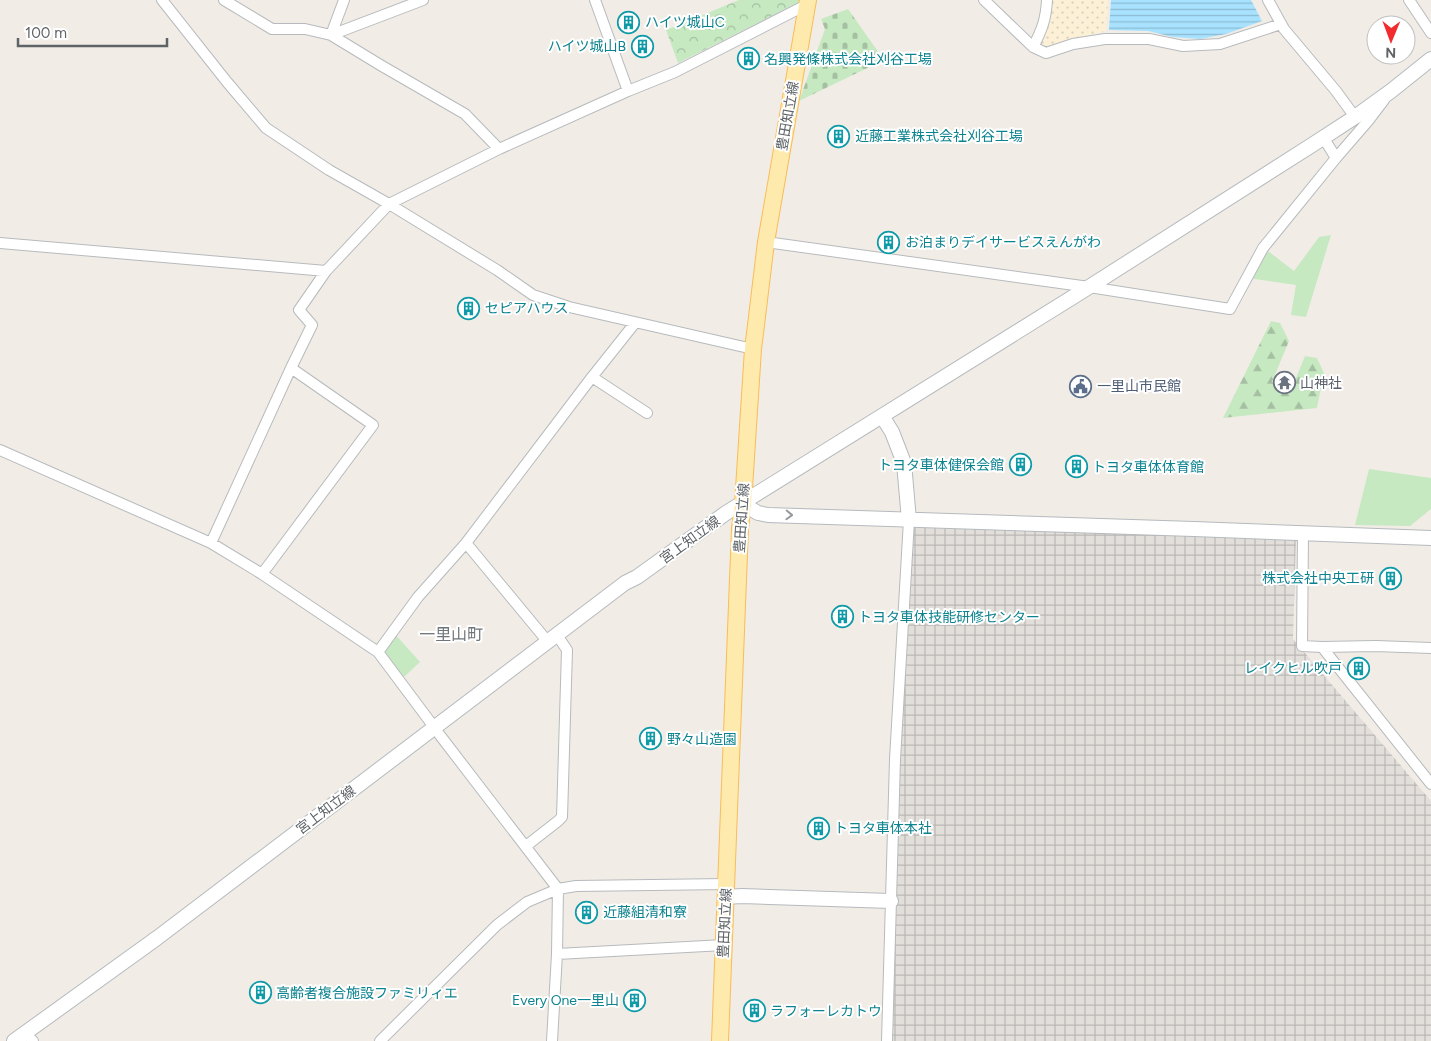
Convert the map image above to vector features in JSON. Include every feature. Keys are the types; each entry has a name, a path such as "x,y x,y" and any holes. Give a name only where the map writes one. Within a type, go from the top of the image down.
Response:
{"main road":[{"name":"豊田知立線","path":"720,1041 740,528 753,349 766,242 809,2"}],"street":[{"path":"162,0 266,128 329,170 389,204 497,270 534,295 569,307 753,349"},
{"path":"224,0 272,29 305,30 331,34 465,114 499,149"},
{"path":"331,34 344,0"},
{"path":"331,34 424,0"},
{"path":"595,0 628,91"},
{"path":"984,0 1033,47 1046,53 1072,44 1106,39 1149,39 1183,46 1220,44 1281,24"},
{"path":"1033,47 1042,30 1048,0"},
{"path":"1268,0 1284,29 1336,91 1354,117"},
{"path":"1408,0 1431,33"},
{"path":"211,543 312,325 299,310 326,271 389,204 499,149 675,72 809,2"},
{"name":"宮上知立線","path":"31,1040 162,944 437,731 555,641 630,587 637,577 726,513 1089,287 1323,137 1391,91 1431,59"},
{"path":"766,242 1089,287 1230,309 1264,248 1391,91"},
{"path":"1323,137 1336,158"},
{"path":"0,243 326,271"},
{"path":"378,652 418,597 466,543 636,323"},
{"path":"262,574 373,425 291,368"},
{"path":"592,378 647,413"},
{"path":"882,416 892,432 904,463 908,520 895,759 887,1041"},
{"path":"0,450 211,543 262,574 378,652 558,889 557,954 552,1041"},
{"path":"743,504 758,513 768,515 1431,538"},
{"path":"1303,533 1302,646 1431,648"},
{"path":"466,543 555,641 567,650 562,816 526,846"},
{"path":"1322,647 1431,784"},
{"name":"宮上知立線","path":"14,1041 437,731"},
{"path":"380,1041 505,919 526,902 558,889 576,886 726,891 742,896 891,901"},
{"path":"557,954 724,945"}],"shaded area":[{"path":"914,527 1296,538 1293,639 1431,801 1431,1041 892,1041 905,574 910,531"}],"green space":[{"path":"739,0 800,0 678,63 666,30"},
{"path":"848,9 884,60 799,101 825,29 821,19"},
{"path":"1331,235 1306,317 1291,315 1296,285 1248,278 1268,251 1294,271 1319,237"},
{"path":"1271,321 1280,323 1289,341 1272,382 1291,390 1305,356 1317,358 1324,373 1317,408 1223,418"},
{"path":"1369,469 1431,478 1431,509 1410,526 1355,525"},
{"path":"394,633 420,662 404,677 381,650"}],"sand":[{"path":"1052,0 1108,0 1106,31 1047,46 1040,44 1045,33"}],"water":[{"path":"1111,0 1251,0 1262,21 1226,34 1200,39 1173,37 1148,31 1109,30"}],"place":[{"name":"ハイツ城山C","path":"629,22"},
{"name":"ハイツ城山B","path":"642,46"},
{"name":"名興発條株式会社刈谷工場","path":"748,59"},
{"name":"近藤工業株式会社刈谷工場","path":"839,136"},
{"name":"お泊まりデイサービスえんがわ","path":"889,242"},
{"name":"セピアハウス","path":"469,308"},
{"name":"山神社","path":"1284,383"},
{"name":"一里山市民館","path":"1081,386"},
{"name":"トヨタ車体健保会館","path":"1020,465"},
{"name":"トヨタ車体体育館","path":"1076,467"},
{"name":"株式会社中央工研","path":"1390,578"},
{"name":"トヨタ車体技能研修センター","path":"842,617"},
{"name":"レイクヒル吹戸","path":"1358,668"},
{"name":"野々山造園","path":"651,739"},
{"name":"トヨタ車体本社","path":"818,828"},
{"name":"近藤組清和寮","path":"587,912"},
{"name":"高齢者複合施設ファミリィエ","path":"260,993"},
{"name":"Every One一里山","path":"635,1000"},
{"name":"ラフォーレカトウ","path":"754,1011"}],"district":[{"name":"一里山町","path":"451,634"}]}
